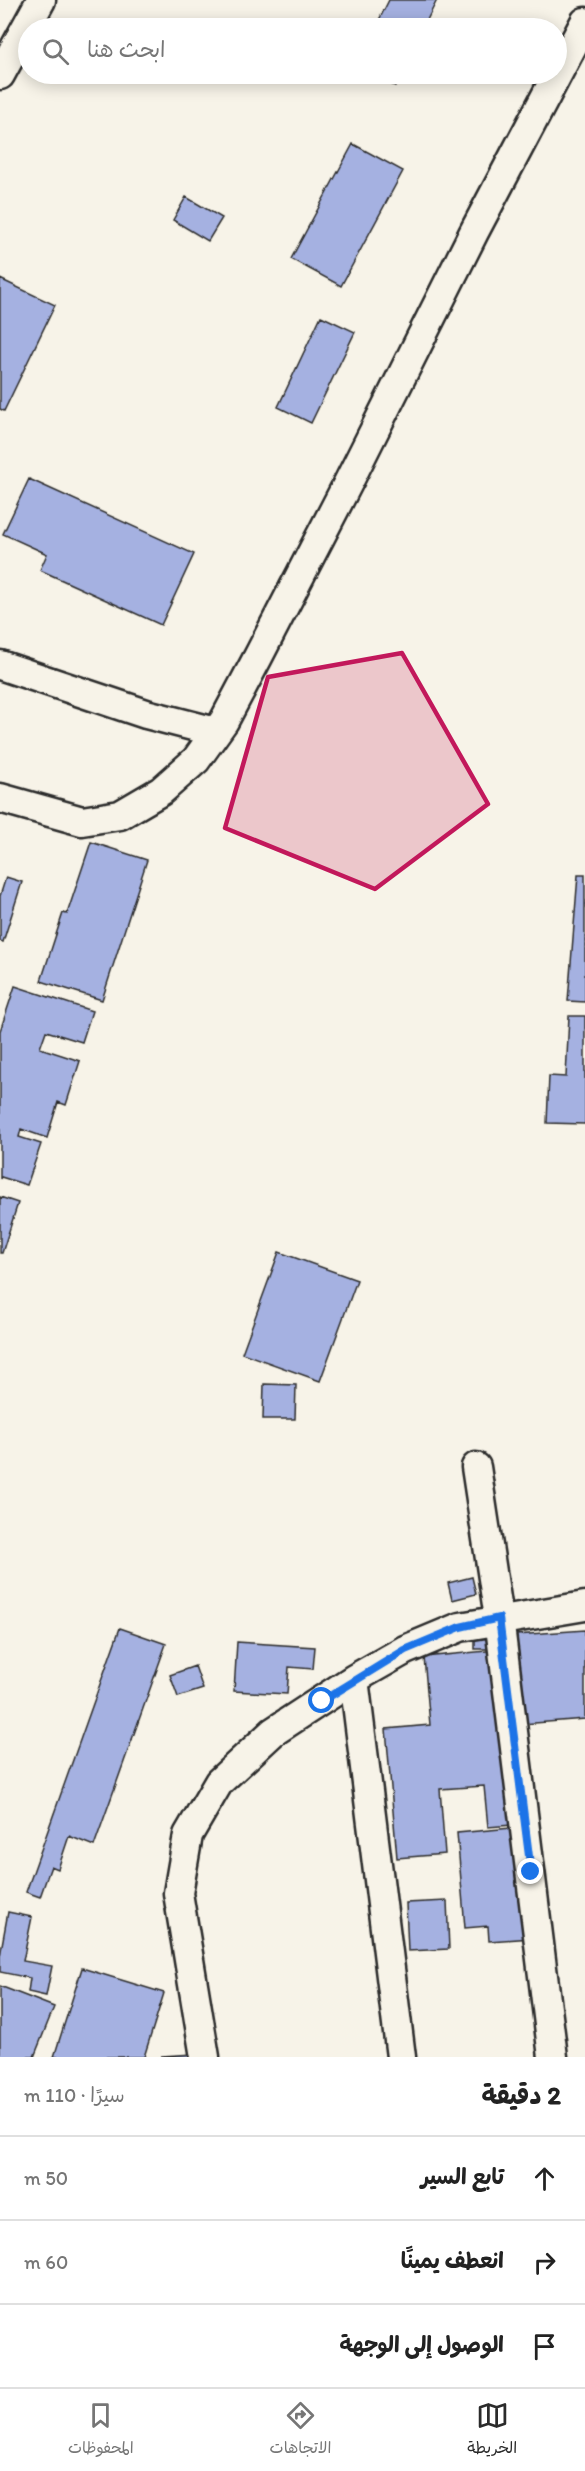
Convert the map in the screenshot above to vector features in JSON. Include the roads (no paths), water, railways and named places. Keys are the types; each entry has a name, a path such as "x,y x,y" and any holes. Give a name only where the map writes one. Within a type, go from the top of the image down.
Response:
{"street":[{"path":"31,18 41,0"},
{"path":"567,56 585,22"},
{"path":"0,75 18,42"},
{"path":"0,798 82,821 120,814 161,791 196,760 216,732 258,657 474,231 552,84"},
{"path":"0,665 146,714 216,732"},
{"path":"476,1467 499,1618 553,2057"},
{"path":"205,2057 178,1893 188,1835 219,1782 273,1732 354,1679 405,1650 460,1627 499,1618 585,1606"},
{"path":"354,1679 401,2057"}]}
